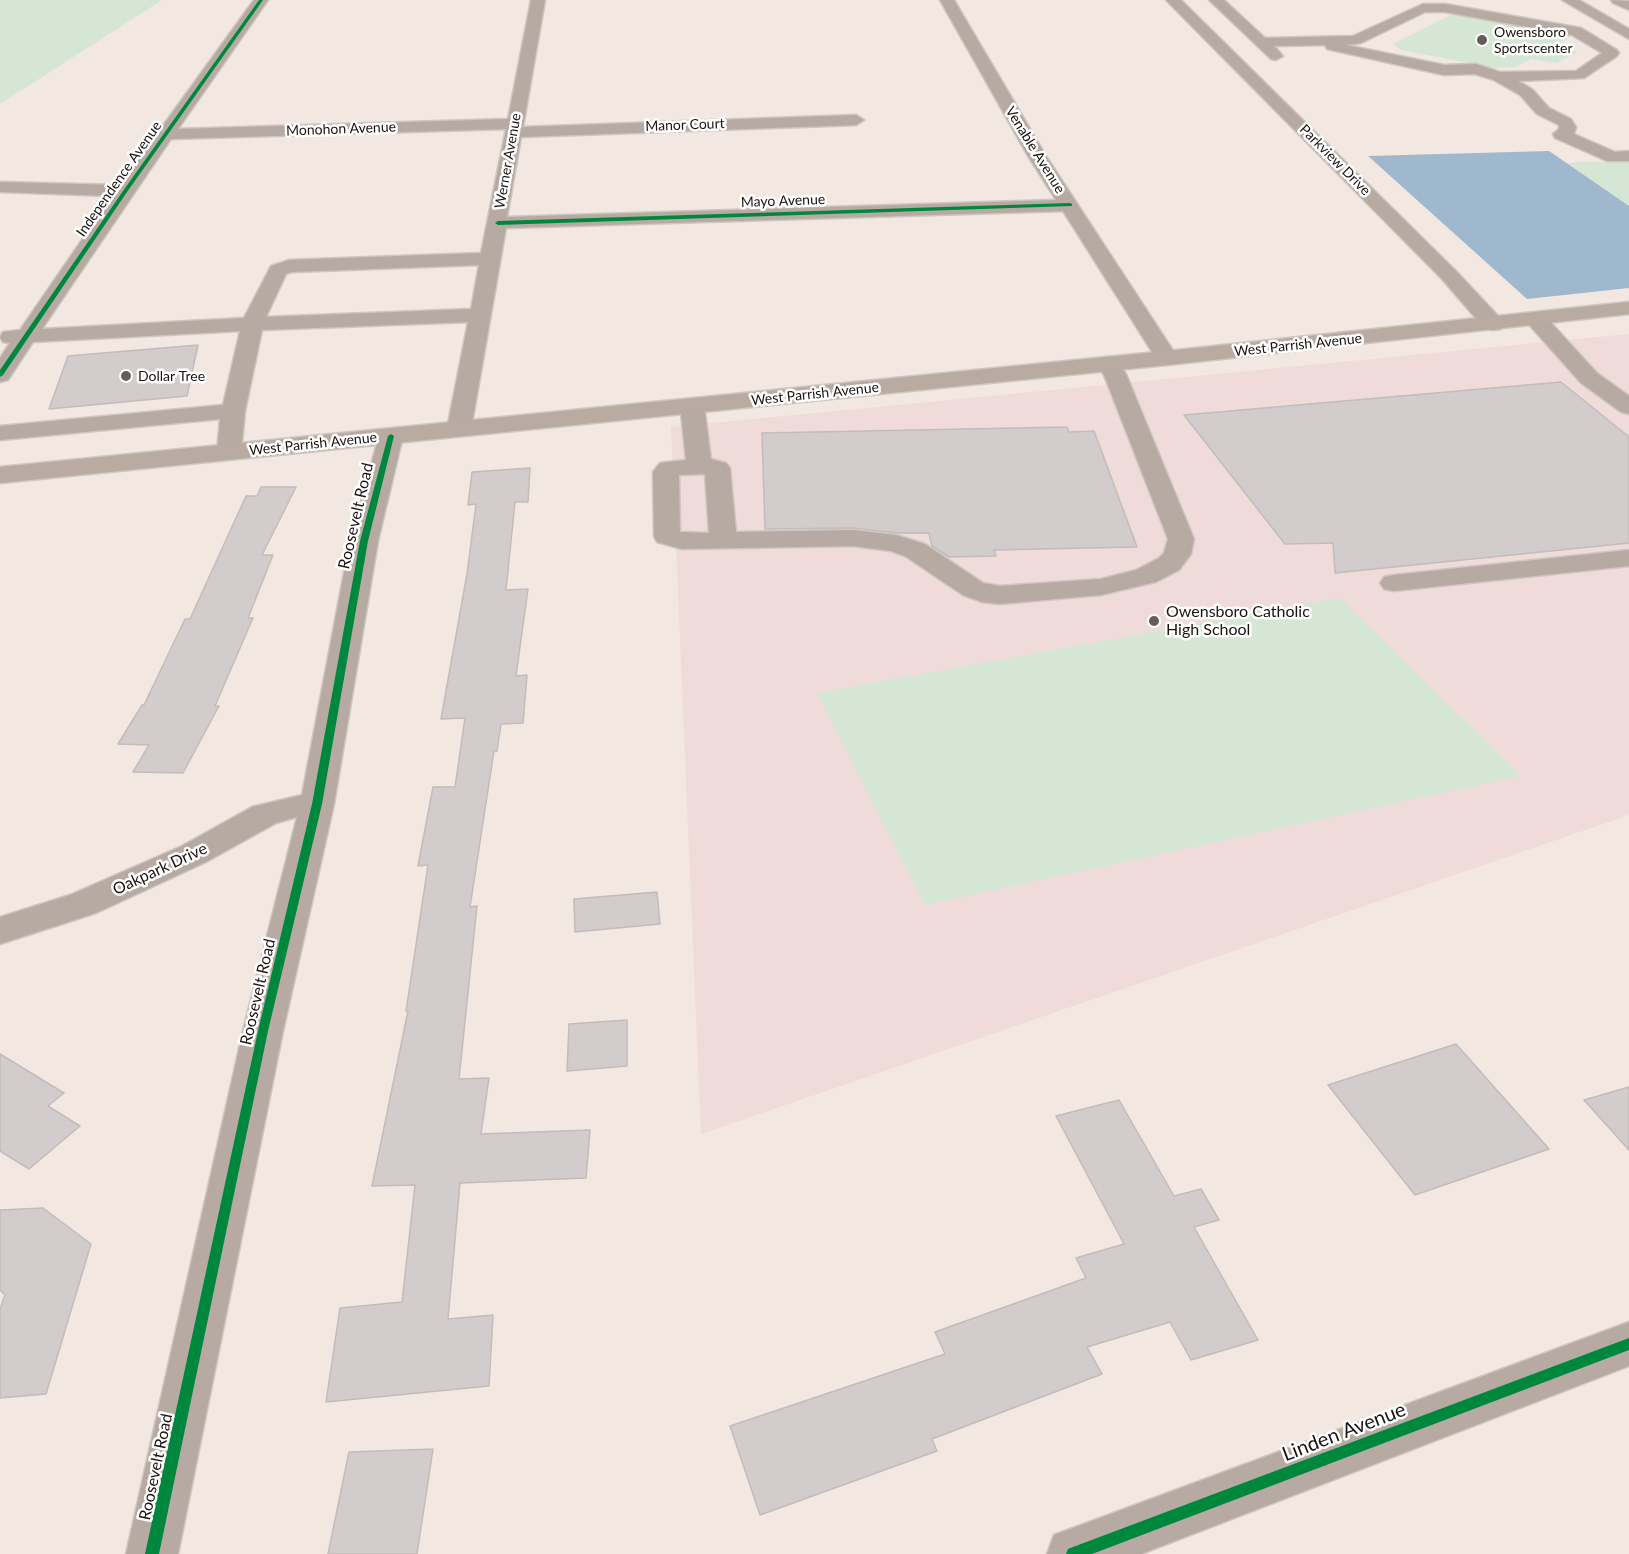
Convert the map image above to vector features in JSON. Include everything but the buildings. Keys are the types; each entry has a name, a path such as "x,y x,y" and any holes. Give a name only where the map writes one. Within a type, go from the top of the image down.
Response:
{"main road":[{"name":"West Parrish Avenue","path":"0,475 1167,358 1629,308"}],"street":[{"name":"Independence Avenue","path":"0,375 125,191 261,0"},
{"name":"Werner Avenue","path":"459,429 538,0"},
{"name":"Venable Avenue","path":"947,0 1037,156 1167,358"},
{"name":"Parkview Drive","path":"1173,0 1442,267 1492,324"},
{"path":"1216,0 1269,50 1356,40 1423,8 1445,8 1576,31 1612,53 1629,53"},
{"path":"1569,0 1629,35"},
{"path":"1618,0 1629,6"},
{"path":"1400,2 1414,12"},
{"path":"1223,49 1269,50 1335,46 1444,70 1476,69 1499,77 1526,92 1543,111 1565,122 1568,127 1567,132 1561,134 1613,157 1629,156"},
{"path":"1499,77 1579,75 1612,53"},
{"name":"Manor Court","path":"514,128 856,120"},
{"name":"Monohon Avenue","path":"166,134 514,128"},
{"path":"0,187 125,191"},
{"name":"Mayo Avenue","path":"498,223 1070,205"},
{"path":"229,452 233,411 252,324 278,270 289,266 491,259"},
{"path":"0,337 481,315"},
{"path":"1535,319 1589,378 1629,406"},
{"path":"723,541 719,472 712,466 699,466 676,467 666,472 667,536 682,541 723,541 854,538 896,543 915,550 973,589 982,593 1000,595 1101,587 1146,576 1169,564 1177,554 1181,539 1115,374 1107,364"},
{"path":"690,406 693,413 699,466"},
{"path":"0,433 233,411"},
{"name":"Roosevelt Road","path":"152,1554 263,1031 317,804 364,541 391,436"},
{"path":"1394,583 1629,558"},
{"name":"Oakpark Drive","path":"0,931 93,900 194,854 264,815 290,807 317,804"},
{"name":"Linden Avenue","path":"1073,1554 1629,1344"}],"shaded area":[{"name":"Owensboro Catholic High School","path":"1629,334 1629,815 701,1134 671,427"}],"green space":[{"path":"0,0 162,0 0,104"},
{"name":"Owensboro Sportscenter","path":"1451,15 1471,15 1561,31 1570,37 1552,47 1578,52 1557,63 1531,59 1515,67 1495,68 1401,50 1393,44"},
{"path":"1629,161 1629,206 1566,163 1587,162"},
{"path":"1340,598 1521,776 925,905 817,693"}],"water":[{"path":"1549,151 1629,206 1629,288 1527,299 1368,156"}],"cycle path":[{"path":"0,375 125,191 261,0"},
{"path":"498,223 1070,205"},
{"path":"152,1554 263,1031 317,804 364,541 391,436"},
{"path":"1073,1554 1629,1344"}],"place":[{"name":"Owensboro Sportscenter","path":"1482,40"},
{"name":"Dollar Tree","path":"126,376"},
{"name":"Owensboro Catholic High School","path":"1154,621"}]}
